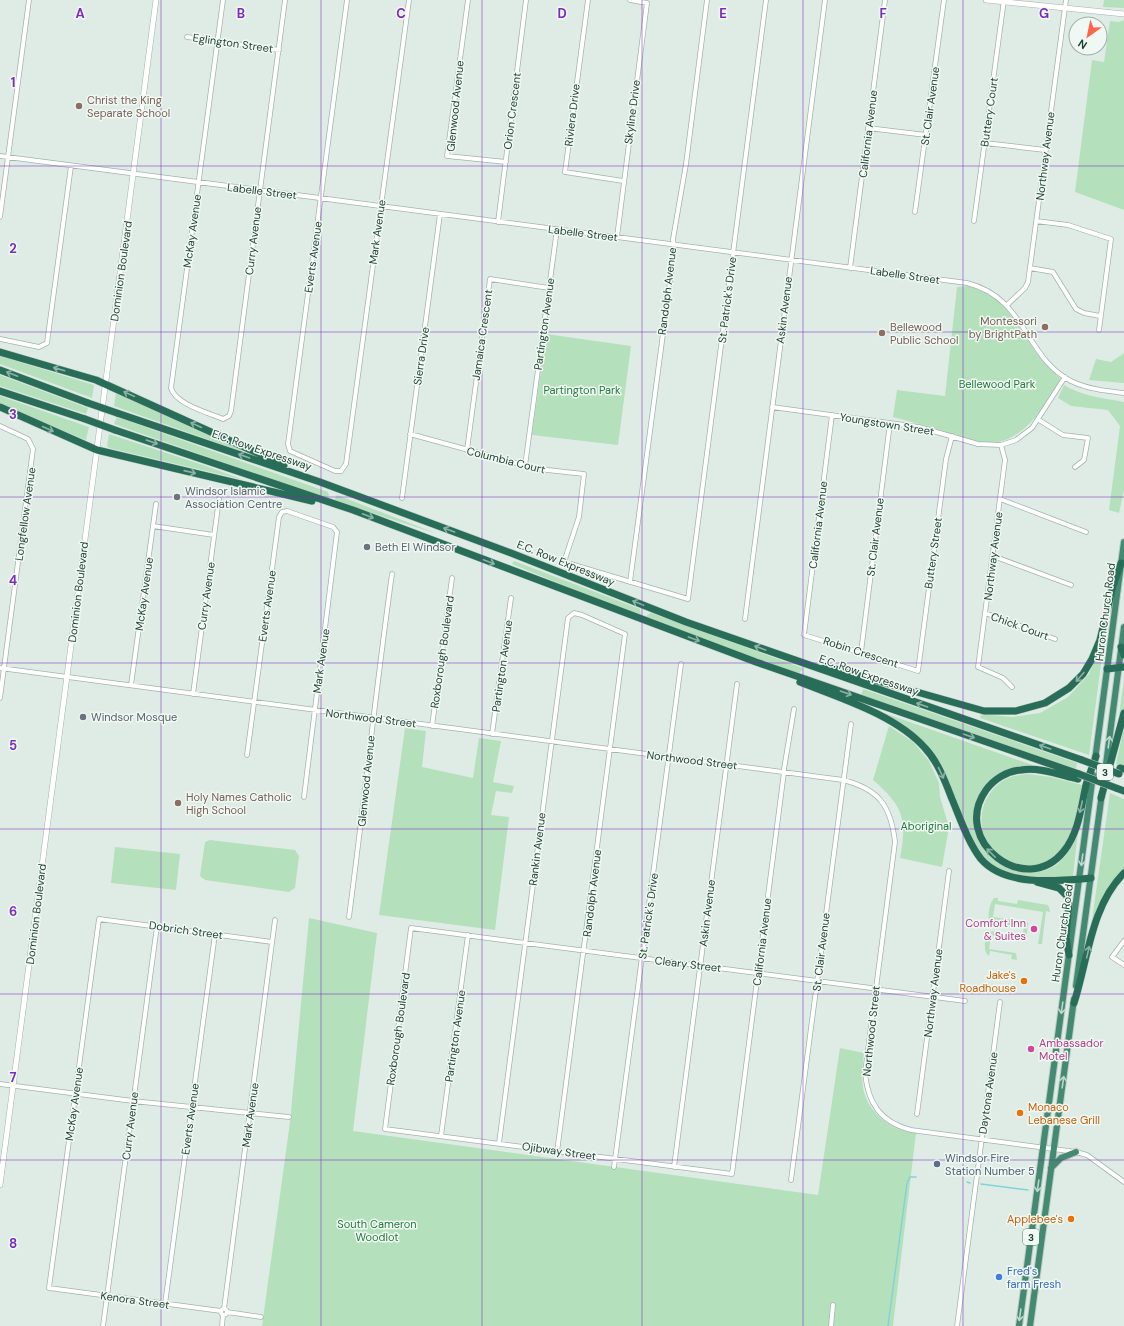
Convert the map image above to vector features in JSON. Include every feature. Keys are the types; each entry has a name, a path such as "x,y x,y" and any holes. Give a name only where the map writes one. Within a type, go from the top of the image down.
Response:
{"highway":[{"path":"0,352 106,384 320,482"},
{"name":"E.C. Row Expressway","path":"0,370 117,413 320,482 778,655 1082,760 1122,772"},
{"path":"0,391 353,510 756,662 1124,791"},
{"path":"0,407 97,450 353,510"},
{"name":"Huron Church Road","path":"1019,1326 1124,542"},
{"path":"778,655 810,661 973,708 1000,712 1025,710 1045,704 1063,693 1077,681 1088,666 1098,646 1113,586 1121,563"},
{"name":"Huron Church Road","path":"1030,1326 1101,798 1121,667 1124,627"},
{"path":"1122,647 1124,655"},
{"path":"756,662 883,717 912,735 927,749 937,764 971,843 981,859 999,873 1056,886 1067,896 1069,904 1066,937 1069,955"},
{"path":"1107,669 1121,667"},
{"path":"1101,798 1124,713"},
{"path":"1078,776 1031,769 1006,773 994,782 984,794 977,813 980,835 986,848 1002,862 1021,868 1041,866 1061,855 1075,831 1096,756"},
{"path":"1074,1003 1100,908 1109,891 1124,873"},
{"path":"1028,880 1090,878"},
{"path":"1051,1168 1061,1158 1076,1152"}],"street":[{"path":"0,217 29,0"},
{"name":"Dominion Boulevard","path":"0,1185 156,0"},
{"name":"McKay Avenue","path":"223,0 171,388 173,394 179,400 223,419 229,416 231,411"},
{"name":"Curry Avenue","path":"231,411 285,0"},
{"name":"Everts Avenue","path":"346,464 341,471 335,471 296,455 290,451 288,444 347,0"},
{"name":"Mark Avenue","path":"346,464 409,0"},
{"name":"Glenwood Avenue","path":"468,0 447,156 506,162"},
{"name":"Orion Crescent","path":"498,222 526,0"},
{"name":"Riviera Drive","path":"588,0 565,172 623,181"},
{"name":"Skyline Drive","path":"617,237 646,3 630,0"},
{"name":"Randolph Avenue","path":"630,582 673,244 707,0"},
{"name":"St. Patrick's Drive","path":"630,582 688,599 766,0"},
{"name":"Askin Avenue","path":"745,619 825,0"},
{"name":"California Avenue","path":"850,268 885,0"},
{"name":"St. Clair Avenue","path":"916,212 944,0"},
{"path":"986,0 1124,14"},
{"name":"Northway Avenue","path":"1007,305 1028,282 1066,0"},
{"name":"Buttery Court","path":"974,221 1004,1"},
{"name":"Eglington Street","path":"187,37 279,50"},
{"path":"868,128 926,136"},
{"path":"985,143 1045,150"},
{"name":"Labelle Street","path":"0,156 967,283 986,289 1007,305 1045,358 1065,377 1091,388 1124,393"},
{"path":"0,339 39,347 47,343 71,166"},
{"name":"Sierra Drive","path":"402,498 440,214"},
{"path":"1036,221 1068,225 1111,239 1099,330"},
{"name":"Partington Avenue","path":"525,466 557,229"},
{"path":"1030,268 1053,272 1076,309 1084,313 1100,316"},
{"name":"Jamaica Crescent","path":"467,450 490,279 549,288"},
{"name":"Youngstown Street","path":"772,407 919,427 978,444 1001,445 1020,438 1039,420 1065,377"},
{"name":"California Avenue","path":"804,634 832,415"},
{"path":"1039,420 1063,434 1088,438 1084,460 1075,467"},
{"name":"St. Clair Avenue","path":"861,652 890,423"},
{"name":"Longfellow Avenue","path":"0,426 28,439 33,449 2,668 0,698"},
{"name":"Columbia Court","path":"410,434 542,470 584,474 579,517 564,562 630,582"},
{"name":"Buttery Street","path":"918,671 946,459 952,436"},
{"name":"Northway Avenue","path":"1001,445 1005,460 978,667 1003,678 1012,687"},
{"name":"Curry Avenue","path":"193,694 219,499"},
{"path":"1000,499 1086,532"},
{"name":"McKay Avenue","path":"131,685 156,504"},
{"name":"Everts Avenue","path":"247,755 279,517 282,512 287,511 333,527"},
{"path":"153,526 214,534"},
{"name":"Mark Avenue","path":"304,797 336,543 337,532 333,527"},
{"path":"993,556 1071,585"},
{"name":"Glenwood Avenue","path":"349,917 368,774 372,718 392,574"},
{"name":"Roxborough Boulevard","path":"432,726 452,578"},
{"name":"Partington Avenue","path":"492,734 511,598"},
{"name":"Chick Court","path":"985,613 1055,639"},
{"name":"Rankin Avenue","path":"499,1143 568,618 570,615 574,614 582,615 625,634"},
{"name":"Randolph Avenue","path":"557,1152 625,634"},
{"name":"Robin Crescent","path":"804,634 918,671"},
{"name":"St. Patrick's Drive","path":"614,1168 681,664"},
{"name":"Northwood Street","path":"2,668 315,711 843,780 865,787 886,807 893,823 895,842 865,1073 868,1091 874,1105 884,1117 900,1127 1043,1147 1087,1155 1124,1182"},
{"name":"Askin Avenue","path":"674,1167 737,684"},
{"name":"California Avenue","path":"732,1174 784,772 794,709"},
{"name":"St. Clair Avenue","path":"791,1180 851,724"},
{"name":"Northway Avenue","path":"918,1114 949,871"},
{"name":"McKay Avenue","path":"49,1288 99,919"},
{"name":"Dobrich Street","path":"99,919 272,942"},
{"name":"Mark Avenue","path":"222,1326 275,920"},
{"name":"Curry Avenue","path":"103,1326 157,926"},
{"name":"Roxborough Boulevard","path":"384,1129 411,928"},
{"name":"Cleary Street","path":"411,928 964,1001"},
{"name":"Everts Avenue","path":"165,1304 215,934"},
{"name":"Partington Avenue","path":"442,1136 468,935"},
{"path":"1124,941 1112,957 1124,965"},
{"name":"Daytona Avenue","path":"957,1326 1000,1002"},
{"path":"0,1084 133,1101 289,1117"},
{"name":"Ojibway Street","path":"384,1129 732,1174"},
{"name":"Kenora Street","path":"49,1288 261,1317"},
{"path":"831,1326 833,1305"}],"green space":[{"path":"1104,0 1124,0 1124,8 1103,7"},
{"path":"1124,20 1124,210 1075,192 1092,60 1104,62 1105,56 1108,56 1108,35 1110,21 1119,22"},
{"name":"Bellewood Park","path":"968,286 981,290 1002,305 1010,314 1031,346 1061,379 1034,419 1016,435 1006,440 994,443 974,441 893,417 897,390 945,396 957,287"},
{"name":"Partington Park","path":"546,334 631,346 618,445 532,435"},
{"path":"1124,353 1124,383 1089,380 1096,359 1111,362"},
{"path":"0,356 94,385 92,398 0,364"},
{"path":"0,375 88,408 86,414 0,386"},
{"path":"1064,385 1085,394 1124,402 1124,490 1119,513 1109,510 1120,426 1108,410 1071,406 1058,398"},
{"path":"116,393 243,450 243,452 114,406"},
{"path":"0,396 89,427 86,440 0,405"},
{"path":"117,417 328,492 329,496 325,498 114,424"},
{"path":"109,434 244,480 109,448 107,446"},
{"path":"337,495 438,534 334,501"},
{"path":"514,561 640,609 641,615 638,616 512,564"},
{"path":"651,613 803,669 798,674 647,619 647,615"},
{"path":"1105,634 1089,755 980,718 981,714 1012,717 1040,713 1068,697 1089,674"},
{"path":"1124,679 1124,710 1121,717 1119,716"},
{"path":"863,689 1077,763 1076,769 861,696"},
{"path":"884,713 1035,766 1019,766 996,776 976,816 976,833 981,845 989,855 999,863 1011,869 1024,872 1037,872 1049,869 1059,863 1070,849 1078,832 1073,876 1041,878 1017,877 1009,875 994,867 982,854 972,837 947,778 938,760 928,746 918,737 882,715"},
{"name":"Aboriginal","path":"889,726 913,742 929,761 939,783 940,797 949,827 942,867 900,858 903,833 901,814 891,798 873,780"},
{"path":"1124,727 1124,766 1116,764"},
{"path":"405,728 426,731 422,767 473,778 479,738 501,741 493,782 514,786 512,793 496,791 491,815 509,817 495,930 379,915"},
{"path":"1027,774 1051,777 1082,785 1074,824 1063,849 1054,857 1043,863 1023,866 1007,862 995,853 986,841 982,826 982,810 989,795 1001,782 1013,776"},
{"path":"1110,793 1124,799 1124,871 1091,927"},
{"path":"210,840 295,850 299,856 295,888 289,892 205,880 200,876 205,842"},
{"path":"115,847 180,854 176,890 111,883"},
{"path":"994,898 998,898 998,901 1017,904 1018,900 1048,905 1050,912 1046,911 1042,944 1038,944 1043,912 995,904 993,917 1028,922 1026,941 991,936 989,949 1016,953 1017,960 1011,959 1012,955 990,951 989,956 985,951 985,941 989,932 994,931 994,934 1022,938 1024,927 995,923 994,926 990,924 989,911"},
{"name":"South Cameron Woodlot","path":"309,918 377,933 353,1131 818,1195 840,1048 864,1053 862,1084 866,1097 875,1113 898,1129 916,1133 893,1326 262,1326 290,1122"}],"waterway":[{"path":"888,1326 907,1183 910,1177 916,1177"},
{"path":"981,1184 1028,1190"}],"place":[{"name":"Christ the King Separate School","path":"79,106"},
{"name":"Montessori by BrightPath","path":"1045,327"},
{"name":"Bellewood Public School","path":"882,333"},
{"name":"Windsor Islamic Association Centre","path":"177,497"},
{"name":"Beth El Windsor","path":"367,547"},
{"name":"Windsor Mosque","path":"83,717"},
{"name":"Holy Names Catholic High School","path":"178,803"},
{"name":"Comfort Inn & Suites","path":"1034,929"},
{"name":"Jake's Roadhouse","path":"1024,981"},
{"name":"Ambassador Motel","path":"1031,1049"},
{"name":"Monaco Lebanese Grill","path":"1020,1113"},
{"name":"Windsor Fire Station Number 5","path":"937,1164"},
{"name":"Applebee's","path":"1071,1219"},
{"name":"Fred's farm Fresh","path":"999,1277"}]}
